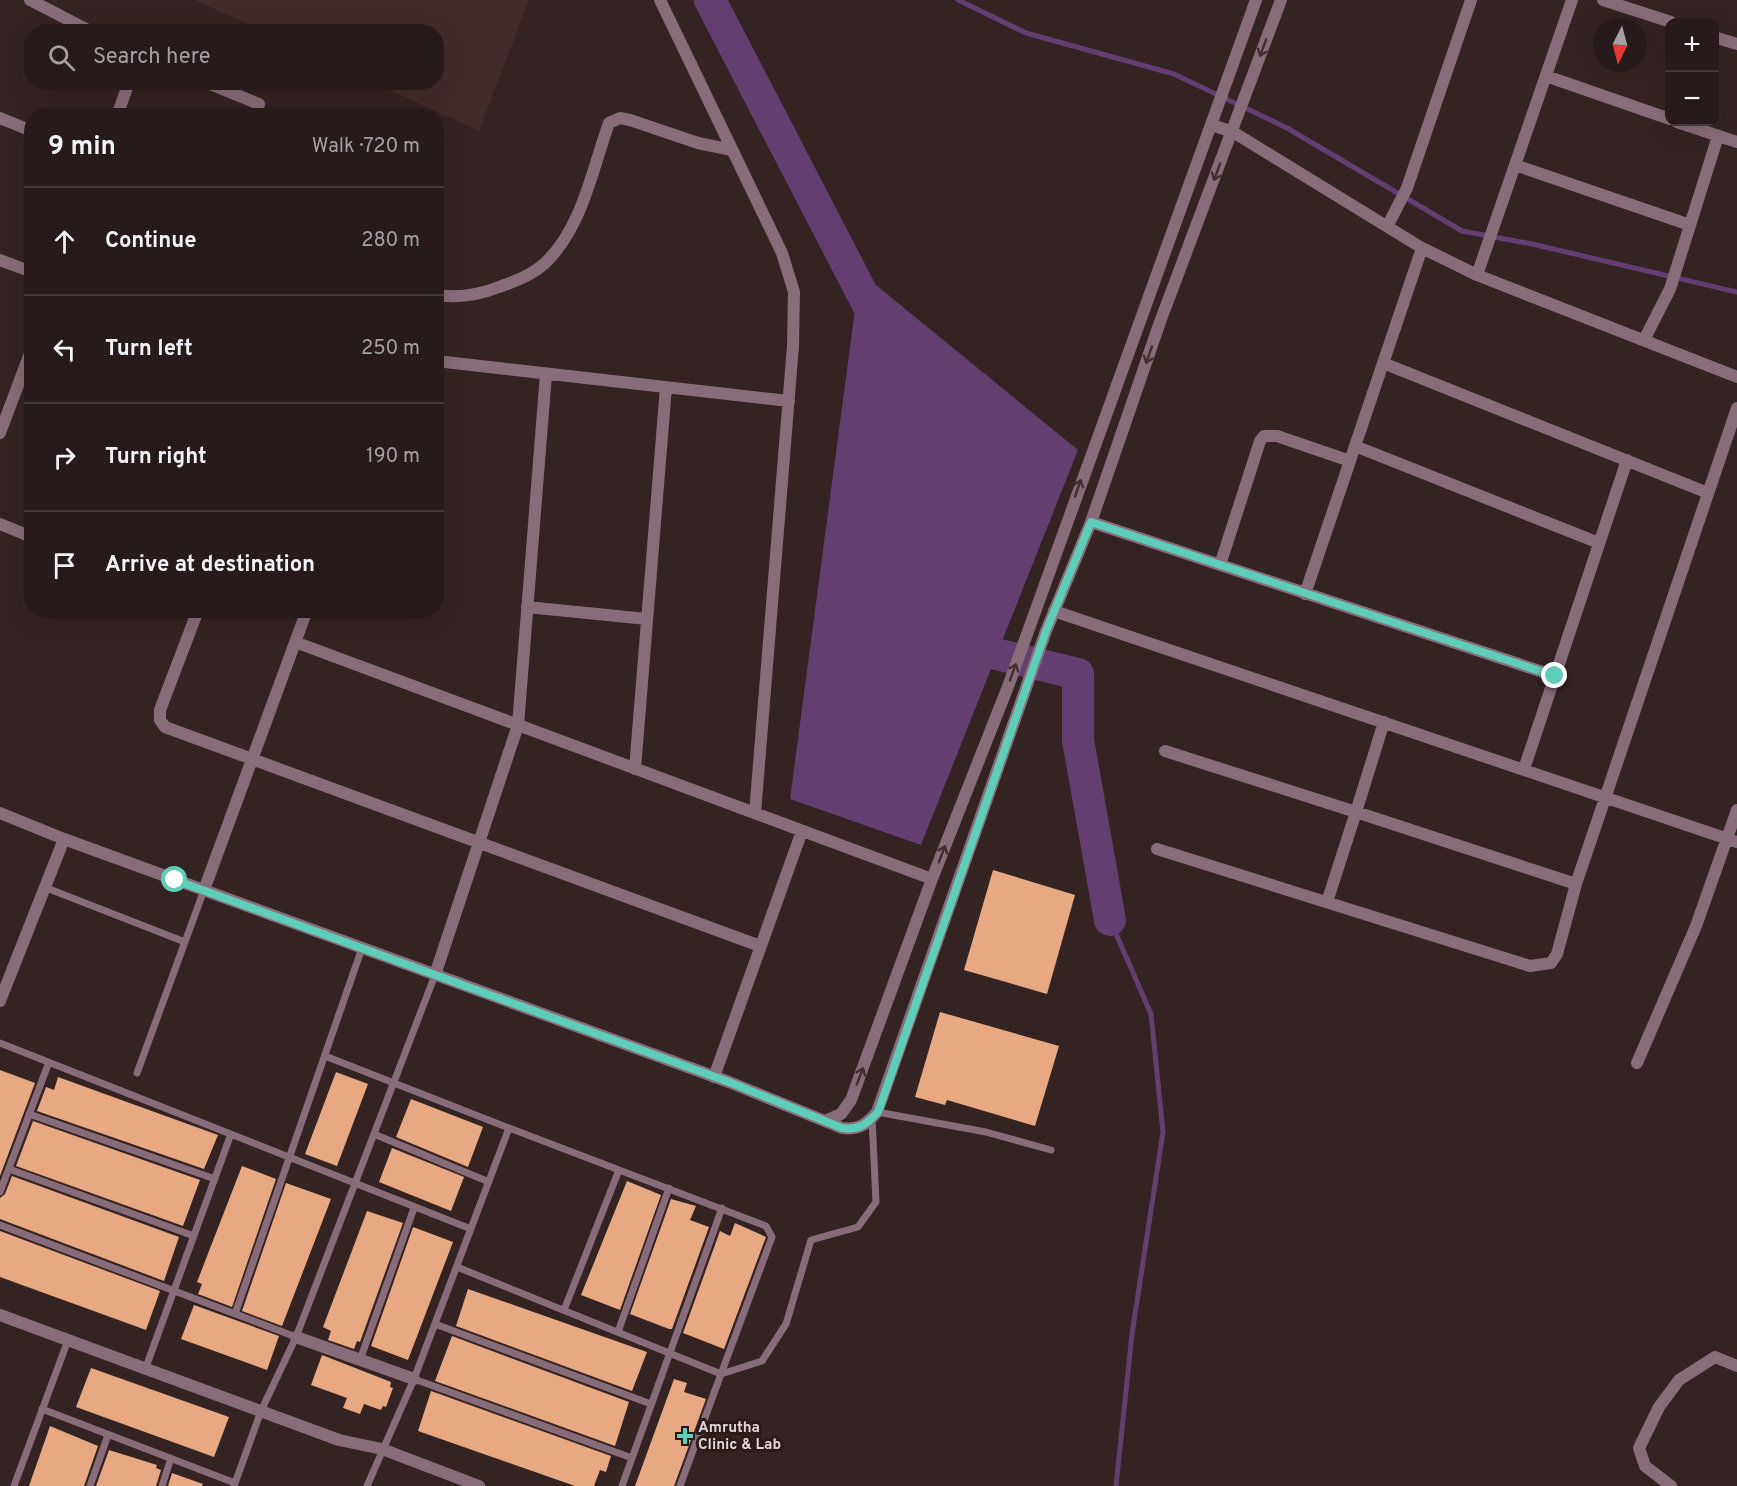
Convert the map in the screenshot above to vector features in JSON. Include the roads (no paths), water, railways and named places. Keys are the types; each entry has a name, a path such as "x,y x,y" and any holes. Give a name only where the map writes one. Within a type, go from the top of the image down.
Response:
{"street":[{"path":"30,0 76,24"},
{"path":"660,0 782,254 794,292 789,401 755,813"},
{"path":"827,1120 841,1114 851,1100 932,879 1009,684 1256,0"},
{"path":"0,813 64,839 714,1077 827,1120 842,1128 854,1130 866,1125 875,1115 1054,611 1091,522 1160,322 1281,0"},
{"path":"1388,225 1407,188 1470,0"},
{"path":"1477,275 1572,0"},
{"path":"1603,0 1665,20"},
{"path":"1719,39 1737,44"},
{"path":"1546,76 1665,117"},
{"path":"120,108 126,90"},
{"path":"225,90 259,104 257,108"},
{"path":"0,118 24,128"},
{"path":"444,297 484,293 515,282 543,265 576,218 609,123 620,118 630,120 698,143 732,150"},
{"path":"1212,124 1233,132 1388,225 1422,248 1477,275 1737,377"},
{"path":"1689,126 1737,142"},
{"path":"1644,340 1670,289 1718,136"},
{"path":"1515,165 1690,225"},
{"path":"1305,594 1422,248"},
{"path":"0,260 24,269"},
{"path":"444,362 789,401"},
{"path":"1383,363 1708,493"},
{"path":"0,433 24,369"},
{"path":"435,975 481,843 518,725 546,374"},
{"path":"635,769 666,387"},
{"path":"1157,849 1530,966 1551,963 1557,954 1576,884 1737,408"},
{"path":"1220,565 1260,441 1264,436 1277,436 1350,461"},
{"path":"1355,446 1599,543"},
{"path":"1524,769 1627,460"},
{"path":"1091,522 1555,676"},
{"path":"0,524 24,534"},
{"path":"528,607 647,619"},
{"path":"1054,611 1732,841"},
{"path":"195,618 160,710 160,720 165,726 760,946"},
{"path":"204,890 304,618"},
{"path":"295,642 932,879"},
{"path":"1327,902 1384,722"},
{"path":"1165,751 1576,884"},
{"path":"1637,1063 1732,841 1737,810"},
{"path":"714,1077 802,831"},
{"path":"0,1001 64,839"},
{"path":"0,1315 339,1440 382,1449 479,1486"},
{"path":"296,1337 414,1379"},
{"path":"1671,1486 1645,1466 1639,1448 1659,1407 1679,1380 1715,1357 1737,1366"}],"lane":[{"path":"44,887 185,942"},
{"path":"137,1073 204,890"},
{"path":"235,1314 362,948"},
{"path":"42,1409 234,1484 261,1411 296,1337 435,975"},
{"path":"0,1043 471,1229"},
{"path":"325,1056 766,1226 772,1237 680,1486"},
{"path":"0,1192 49,1062"},
{"path":"29,1114 215,1179"},
{"path":"457,1267 721,1374 762,1360 786,1324 811,1240 858,1227 876,1202 875,1115 986,1132 1051,1150"},
{"path":"366,1486 414,1379 509,1128"},
{"path":"146,1367 231,1134"},
{"path":"374,1134 489,1182"},
{"path":"9,1169 194,1236"},
{"path":"564,1310 619,1170"},
{"path":"618,1332 669,1188"},
{"path":"360,1360 414,1208"},
{"path":"622,1486 722,1208"},
{"path":"0,1225 296,1337"},
{"path":"435,1324 651,1404"},
{"path":"14,1486 68,1340"},
{"path":"414,1379 632,1458"},
{"path":"90,1486 108,1435"},
{"path":"162,1486 171,1458"}],"waterway":[{"path":"710,0 878,324"},
{"path":"958,0 1026,33 1174,74 1287,128 1462,231 1532,244 1737,292"},
{"path":"955,644 1078,674 1078,740 1110,920"},
{"path":"1110,920 1151,1014 1163,1132 1132,1334 1116,1486"}],"place":[{"name":"Amrutha Clinic & Lab","path":"685,1436"}]}
